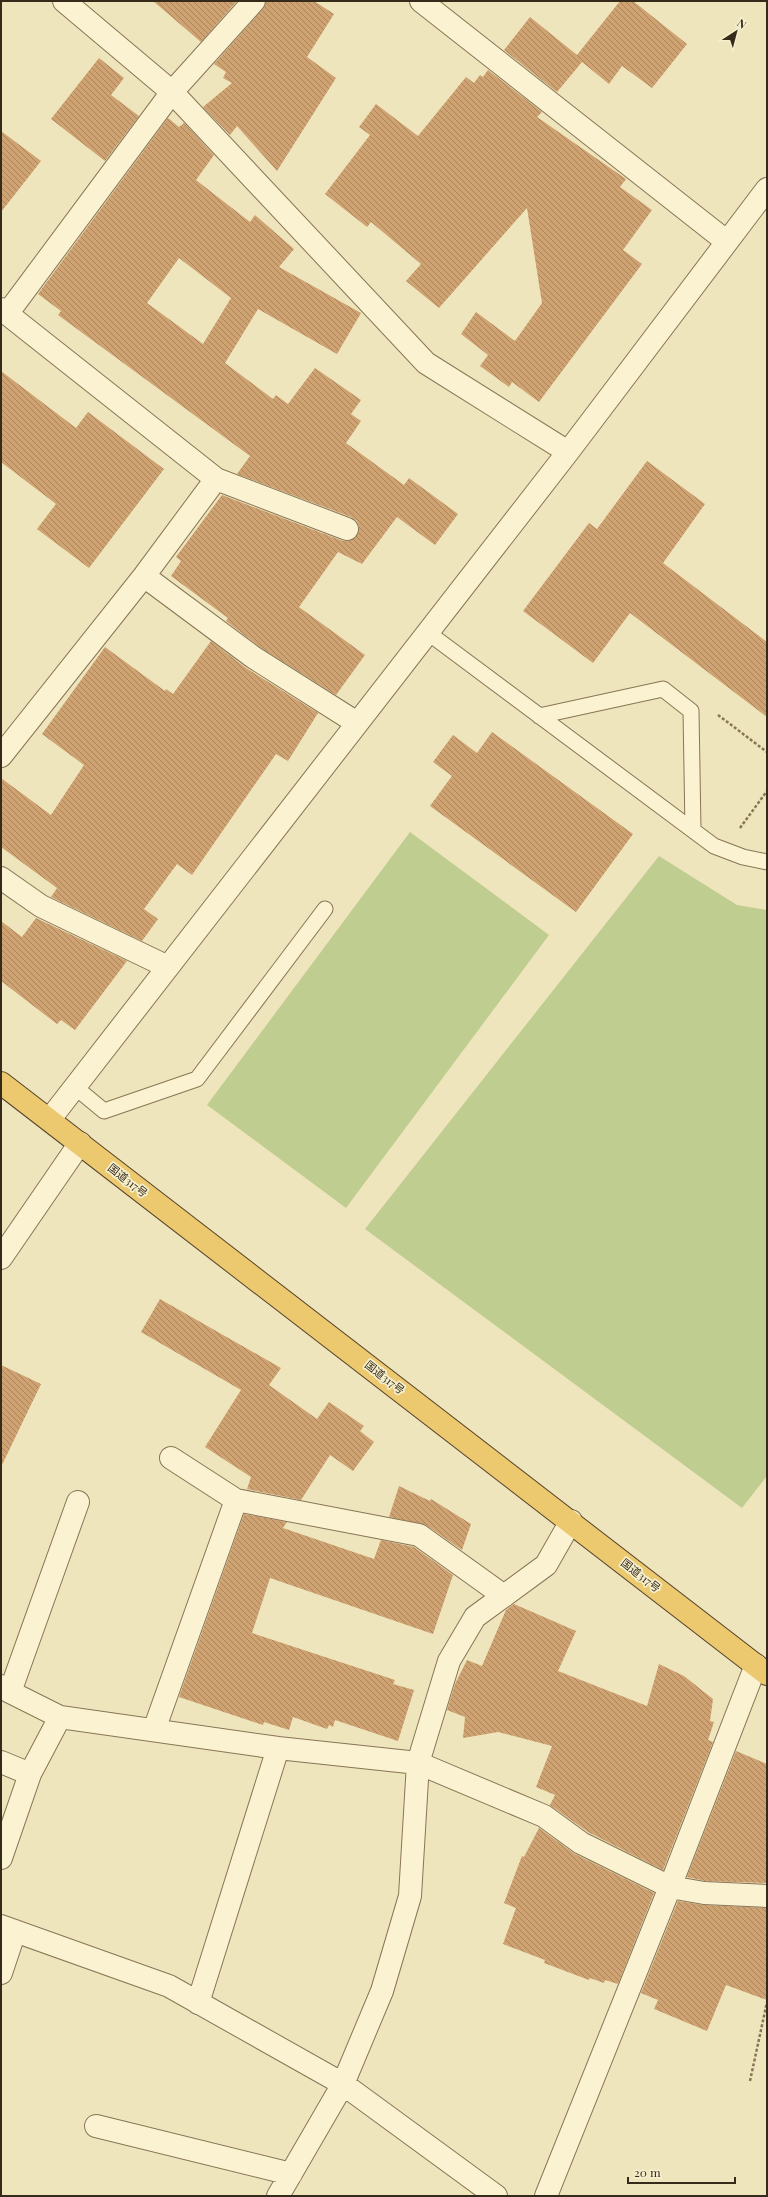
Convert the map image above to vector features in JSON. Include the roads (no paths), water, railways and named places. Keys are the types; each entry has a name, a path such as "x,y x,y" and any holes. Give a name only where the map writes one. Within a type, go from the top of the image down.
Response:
{"highway":[{"name":"国道317号","path":"1,1083 50,1119 761,1669"}],"street":[{"path":"64,1 172,92 426,363 568,452"},
{"path":"254,1 172,92 4,312 216,479 347,529"},
{"path":"421,1 726,241"},
{"path":"50,1119 356,723 568,452 726,241 767,189"},
{"path":"1,756 144,576 216,479"},
{"path":"144,576 254,657 356,723"},
{"path":"1,878 42,906 168,967"},
{"path":"1,1258 80,1143"},
{"path":"172,1458 236,1500 419,1535 504,1596"},
{"path":"154,1730 236,1500"},
{"path":"78,1502 6,1689 60,1717 278,1748 418,1762 544,1816 581,1843 670,1887 704,1893 767,1896"},
{"path":"278,2196 342,2084 382,1990 410,1896 418,1762 449,1661 475,1618 546,1565 571,1521"},
{"path":"546,2196 670,1887 761,1669"},
{"path":"1,1858 30,1774 60,1717"},
{"path":"198,2003 278,1748"},
{"path":"1,1762 30,1774"},
{"path":"1,1973 8,1928 169,1986 342,2084 496,2196"},
{"path":"96,2126 291,2174"}],"lane":[{"path":"427,632 714,846 743,857 767,862"},
{"path":"539,716 663,689 691,711 693,830"},
{"path":"75,1087 104,1112 197,1079 325,909"}]}
